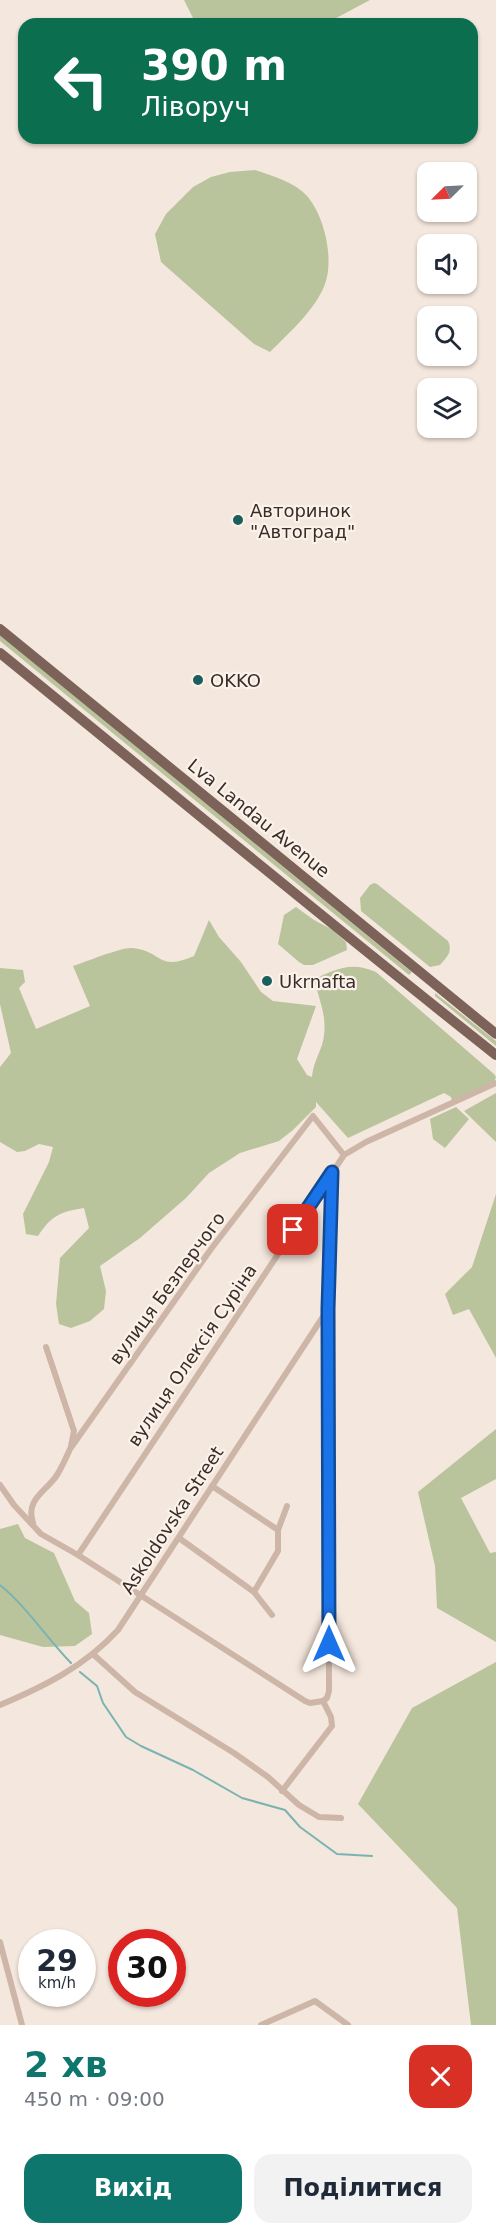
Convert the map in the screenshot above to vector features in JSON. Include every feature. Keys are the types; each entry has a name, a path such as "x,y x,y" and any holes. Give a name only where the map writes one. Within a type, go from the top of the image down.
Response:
{"main road":[{"name":"Lva Landau Avenue","path":"0,629 496,1034"},
{"name":"Lva Landau Avenue","path":"0,653 496,1055"},
{"path":"408,985 420,970"}],"street":[{"path":"344,1155 366,1142 496,1083"},
{"name":"вулиця Безперчого","path":"33,1523 30,1515 34,1501 57,1476 70,1449 211,1250 314,1116 344,1155"},
{"name":"вулиця Олексія Суріна","path":"78,1555 344,1155"},
{"path":"0,1485 14,1505 41,1534 78,1555 305,1701 310,1703 327,1698 329,1692 328,1309 332,1172"},
{"name":"Askoldovska Street","path":"0,1705 63,1676 94,1655 118,1630 328,1309"},
{"path":"46,1347 74,1431 70,1449"},
{"path":"213,1486 278,1530"},
{"path":"254,1592 278,1551 278,1530 287,1506"},
{"path":"179,1538 254,1592 272,1616"},
{"path":"94,1655 135,1692 234,1753 268,1777 299,1805 319,1817 341,1818"},
{"path":"282,1791 332,1726 331,1717 323,1701"},
{"path":"0,1942 22,2025"},
{"path":"261,2025 315,2001 348,2025"}],"green space":[{"path":"184,0 370,0 336,18 193,18"},
{"path":"255,170 290,183 308,197 323,227 329,263 325,284 315,303 301,321 270,352 254,344 161,262 155,234 166,214 193,187 211,177 230,172"},
{"path":"0,635 412,972 409,975 0,641"},
{"path":"374,883 448,941 450,951 440,965 430,967 361,911 360,898"},
{"path":"296,907 331,929 346,942 347,950 313,965 304,965 299,962 278,944 284,915"},
{"path":"209,920 219,937 241,962 261,992 273,1001 316,1006 297,1059 307,1075 312,1077 325,1028 314,979 337,969 359,967 376,972 494,1074 496,1077 494,1083 452,1102 451,1097 444,1093 348,1138 316,1102 316,1107 279,1141 240,1153 209,1173 186,1198 140,1238 100,1266 106,1291 104,1309 90,1321 71,1328 59,1324 56,1304 60,1258 89,1228 84,1208 69,1211 52,1219 38,1236 26,1234 23,1214 49,1162 53,1147 39,1144 17,1152 0,1142 0,1067 11,1053 0,1004 0,968 23,970 25,982 19,988 36,1029 90,1006 73,966 127,948 142,950 173,962 194,956"},
{"path":"435,993 496,1041 496,1046 435,996"},
{"path":"496,1093 496,1142 464,1111"},
{"path":"456,1107 469,1119 445,1148 433,1139 430,1119"},
{"path":"496,1194 496,1358 469,1309 453,1315 445,1294 472,1267"},
{"path":"496,1429 496,1479 461,1498 490,1553 496,1552 496,1642 437,1608 435,1566 418,1492"},
{"path":"18,1524 25,1538 54,1553 75,1601 89,1613 92,1634 75,1646 43,1647 0,1635 0,1529"},
{"path":"496,1662 496,2025 471,2025 457,1908 358,1804 412,1708"}],"waterway":[{"path":"0,1585 19,1603 71,1663"},
{"path":"80,1672 97,1686 103,1703 126,1737 193,1770 242,1798 285,1810 300,1827 337,1854 372,1856"}],"place":[{"name":"Авторинок \"Автоград\"","path":"238,520"},
{"name":"OKKO","path":"198,680"},
{"name":"Ukrnafta","path":"267,981"}],"route":[{"path":"293,1230 332,1172 328,1309 329,1644"}]}
